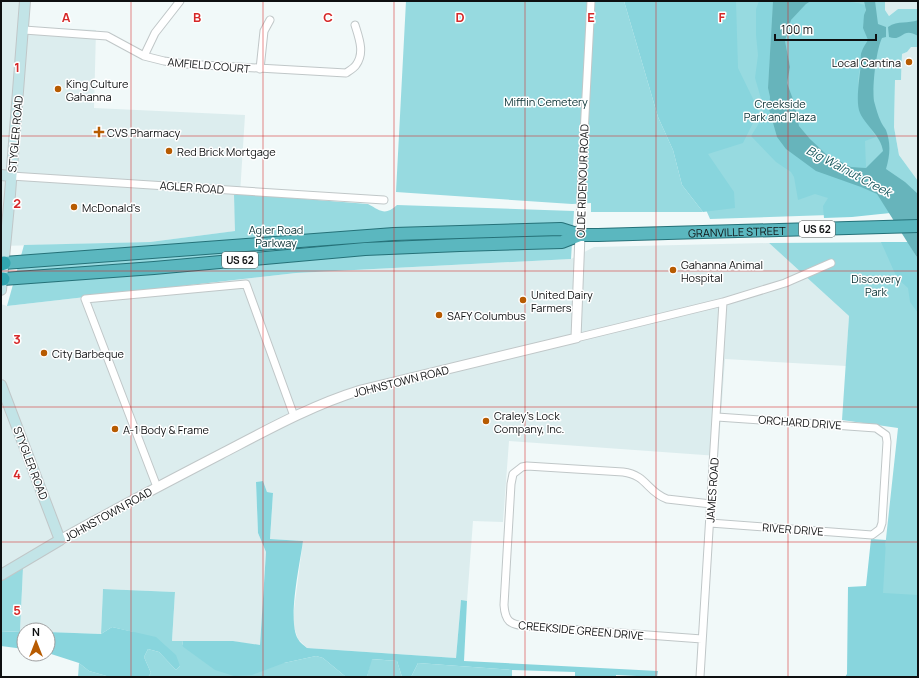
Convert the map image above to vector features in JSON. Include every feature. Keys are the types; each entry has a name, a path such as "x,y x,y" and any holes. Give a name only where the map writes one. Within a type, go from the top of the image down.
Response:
{"highway":[{"name":"GRANVILLE STREET","path":"580,235 715,233 918,226"},
{"name":"US 62","path":"2,263 394,234 562,229 580,235"},
{"name":"US 62","path":"2,283 365,249 460,244 562,242 580,235"}],"main road":[{"name":"STYGLER ROAD","path":"2,283 6,176 24,30 25,1"},
{"name":"STYGLER ROAD","path":"1,385 60,540"},
{"name":"JOHNSTOWN ROAD","path":"1,575 60,540"}],"street":[{"path":"144,56 155,33 180,1"},
{"name":"OLDE RIDENOUR ROAD","path":"576,338 581,191 591,1"},
{"path":"260,69 264,31 270,20"},
{"name":"AMFIELD COURT","path":"24,30 107,36 144,56 185,64 346,73 356,66 361,55 360,43 355,25"},
{"name":"AGLER ROAD","path":"6,176 384,200"},
{"name":"JOHNSTOWN ROAD","path":"60,540 157,487 294,416 328,401 361,390 724,302 784,283 831,263"},
{"path":"157,487 85,299 246,284 294,416"},
{"name":"JAMES ROAD","path":"700,677 724,302"},
{"name":"ORCHARD DRIVE","path":"717,417 865,426 882,431 886,435 887,442 886,466 882,523 880,529 876,533"},
{"name":"CREEKSIDE GREEN DRIVE","path":"702,639 518,626 506,619 504,614 504,605 511,484 513,474 522,467 527,466 629,472 641,478 660,497 667,500 711,504"},
{"name":"RIVER DRIVE","path":"710,523 868,535 876,533"}],"shaded area":[{"path":"1,1 30,1 29,27 96,30 94,108 245,115 240,194 234,195 236,231 150,242 1,246"},
{"path":"624,1 736,1 738,68 759,111 743,143 708,154 734,192 735,208 703,212 682,185 673,150 658,117"},
{"path":"759,1 773,1 768,88 770,97 769,109 777,137 861,187 877,194 890,213 824,218 823,206 828,198 815,194 798,200 794,177 791,172 776,162 751,136 761,120 764,109 755,78 758,55 756,9"},
{"path":"811,1 848,2 866,6 863,27 868,40 861,57 858,79 860,112 876,137 865,141 866,168 851,167 826,154 799,126 794,102 787,83 790,67 785,41 791,20 806,4"},
{"path":"885,1 918,1 918,9 898,9 889,16 885,10"},
{"path":"911,46 918,47 918,181 899,155 894,127 895,80 901,80 902,54 907,52"},
{"path":"881,242 908,242 918,259 918,313 910,302 908,288 897,278"},
{"path":"769,243 849,316 846,366 725,359 718,456 509,441 503,522 473,521 467,601 461,601 456,658 307,648 298,639 293,624 303,541 270,539 273,493 267,492 263,481 256,482 258,533 266,552 260,646 232,641 172,641 175,592 103,589 101,634 56,632 56,622 20,622 23,568 1,580 1,304 7,306 296,273 571,259 594,247"},
{"path":"263,481 267,492 273,493 270,539 303,541 295,592 294,619 295,631 298,639 307,648 456,658 461,600 467,601 464,661 658,671 657,677 616,675 616,677 575,677 575,672 512,670 418,663 411,677 402,677 397,661 372,659 367,677 346,677 323,658 316,656 284,663 252,675 234,676 215,670 182,646 183,641 233,641 260,645 266,552 258,533 256,482"},
{"path":"871,539 886,540 883,593 918,595 918,677 845,677 847,674 848,587 866,586"},
{"path":"112,627 156,637 176,655 180,666 176,670 159,652 148,649 144,657 151,673 148,677 110,677 89,671 79,663 56,656 56,632 101,634"},
{"path":"16,631 16,648 1,646 1,632"}],"green space":[{"name":"Mifflin Cemetery","path":"406,1 624,1 658,117 673,150 682,185 703,212 591,212 591,203 572,204 396,192"},
{"name":"Creekside Park and Plaza","path":"630,1 885,1 885,10 889,16 898,9 918,9 918,47 911,47 907,52 902,54 901,80 895,80 894,127 899,155 918,181 918,212 710,219 657,97"},
{"name":"Agler Road Parkway","path":"240,194 368,204 383,211 389,210 397,205 574,211 571,259 296,273 7,306 24,245 150,242 235,231 234,195"},
{"name":"Discovery Park","path":"908,242 918,263 918,677 871,677 898,428 842,420 849,316 769,243"},
{"path":"23,568 20,622 16,622 16,631 1,632 1,580"},
{"path":"103,589 175,592 172,641 183,641 182,646 284,663 316,656 323,658 346,677 148,677 151,673 144,657 148,649 159,652 176,670 180,666 133,632 112,627 101,634"},
{"path":"371,659 397,661 402,677 367,677"},
{"path":"79,663 89,671 110,677 78,677"},
{"path":"418,663 512,670 512,677 411,677"}],"water":[{"name":"Big Walnut Creek","path":"773,1 811,1 806,4 791,20 785,41 790,67 787,83 794,102 799,126 826,154 851,167 866,168 883,151 882,146 876,136 860,113 858,102 861,54 868,40 863,28 866,10 864,1 875,1 878,24 886,27 886,37 882,38 876,60 874,101 881,123 886,130 889,140 889,154 886,169 905,182 918,194 918,259 877,194 816,171 786,149 777,137 769,109 770,97 768,88"},
{"path":"918,20 918,36 913,33 905,33 897,38 889,37 888,27 899,23"}],"place":[{"name":"Local Cantina","path":"909,62"},
{"name":"King Culture Gahanna","path":"58,89"},
{"name":"CVS Pharmacy","path":"99,132"},
{"name":"Red Brick Mortgage","path":"169,151"},
{"name":"McDonald's","path":"74,207"},
{"name":"Gahanna Animal Hospital","path":"673,270"},
{"name":"United Dairy Farmers","path":"523,300"},
{"name":"SAFY Columbus","path":"439,315"},
{"name":"City Barbeque","path":"44,353"},
{"name":"Craley's Lock Company, Inc.","path":"486,421"},
{"name":"A-1 Body & Frame","path":"115,429"}]}
